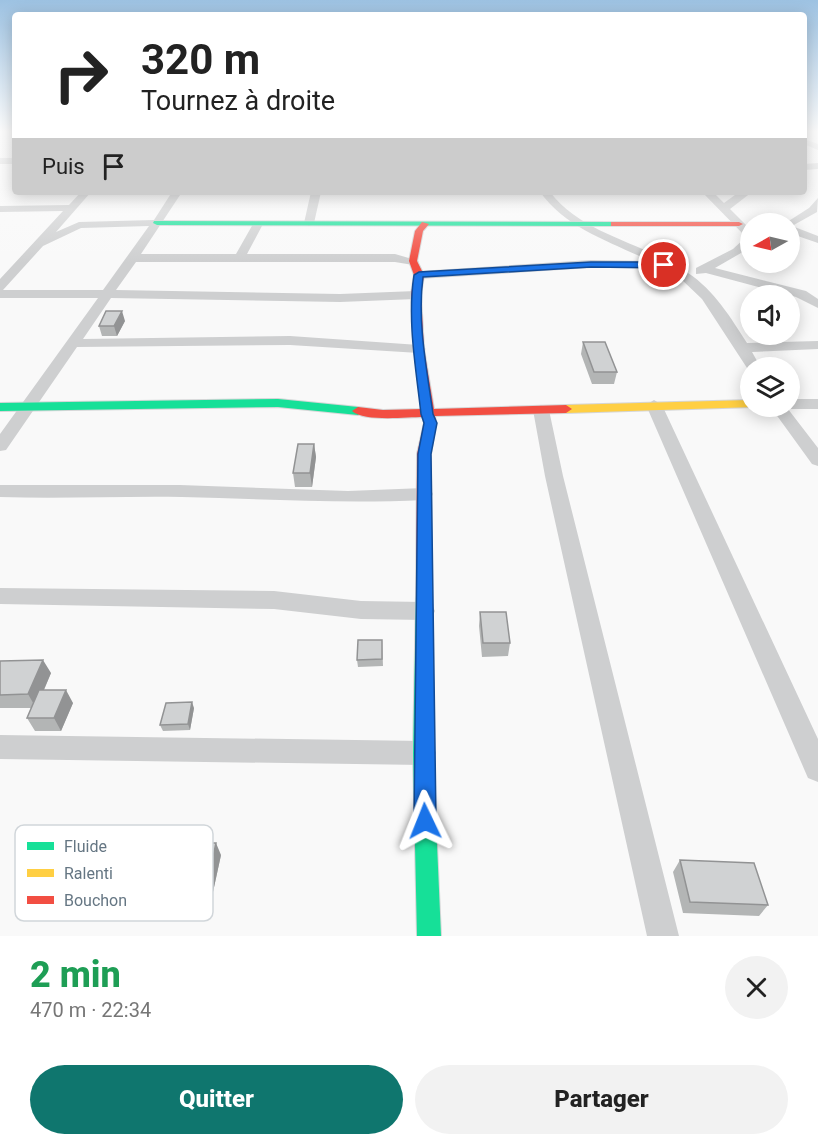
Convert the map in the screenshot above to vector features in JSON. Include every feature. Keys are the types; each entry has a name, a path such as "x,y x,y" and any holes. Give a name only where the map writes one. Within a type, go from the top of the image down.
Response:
{"street":[{"path":"0,288 84,195"},
{"path":"0,446 175,195"},
{"path":"309,223 315,195"},
{"path":"546,195 550,201 583,225 684,275 719,310 747,357"},
{"path":"710,195 739,224"},
{"path":"724,209 741,195"},
{"path":"800,218 813,210 818,201"},
{"path":"0,209 73,208"},
{"path":"42,243 82,224 739,224"},
{"path":"240,257 258,224"},
{"path":"425,224 419,231 413,261 419,275 416,295 419,350 430,423 424,454 423,753 429,936"},
{"path":"800,233 818,240"},
{"path":"684,275 706,269 740,248"},
{"path":"132,258 395,258 413,261"},
{"path":"419,275 591,264 664,265"},
{"path":"706,269 815,297"},
{"path":"0,288 106,295 340,298 416,295"},
{"path":"74,343 266,340 367,343 419,350"},
{"path":"742,348 818,345"},
{"path":"0,407 278,403 360,413 427,414 654,405 740,404"},
{"path":"800,404 818,404"},
{"path":"654,405 818,769"},
{"path":"541,410 554,476 663,936"},
{"path":"786,417 818,460"},
{"path":"0,491 180,491 348,497 424,494"},
{"path":"0,596 274,600 361,610 424,611"},
{"path":"0,747 423,753"}],"building":[{"path":"106,311 122,311 114,326 99,326"},
{"path":"583,342 605,342 617,372 594,372"},
{"path":"298,444 314,444 310,473 293,473"},
{"path":"480,612 506,612 510,643 483,643"},
{"path":"358,640 382,640 382,659 357,660"},
{"path":"43,660 28,694 0,695 0,661"},
{"path":"39,690 66,690 54,718 27,718"},
{"path":"192,702 188,724 160,725 166,703"},
{"path":"680,860 754,863 768,905 690,902"}],"traffic: fast":[{"path":"157,223 614,224"},
{"path":"0,407 278,403 358,411"},
{"path":"424,595 423,753 429,936"}],"traffic: slow":[{"path":"566,409 740,404"}],"traffic: jam":[{"path":"424,595 424,454 430,423 419,349 416,295 419,275 413,261 419,231 425,224"},
{"path":"614,224 739,224"},
{"path":"358,411 383,414 566,409"}],"route":[{"path":"425,821 423,753 424,454 429,442 430,423 419,350 416,295 419,275 591,264 664,265"}]}
